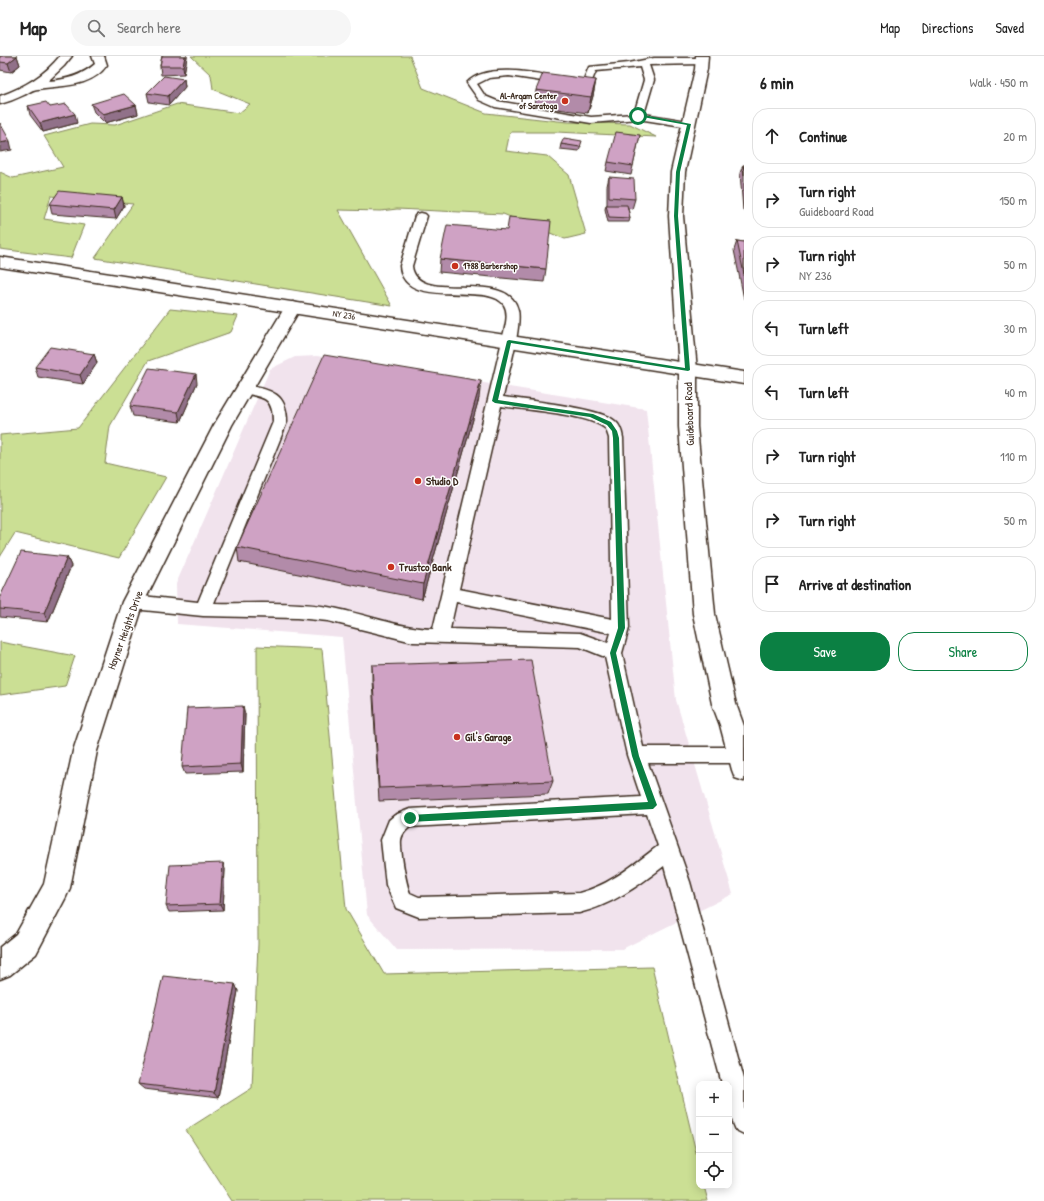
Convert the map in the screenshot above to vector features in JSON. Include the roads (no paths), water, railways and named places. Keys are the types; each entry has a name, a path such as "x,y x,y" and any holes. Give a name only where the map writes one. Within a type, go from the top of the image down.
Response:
{"street":[{"path":"0,100 34,85 59,66 66,56"},
{"path":"34,85 76,81 92,75 102,65 98,56"},
{"name":"Guideboard Road","path":"702,59 678,172 676,216 688,370 688,427 704,614 724,704 738,725 742,763"},
{"name":"NY 236","path":"0,262 744,378"},
{"name":"Hayner Heights Drive","path":"0,965 26,944 57,888 85,751 133,602 223,425 293,307"}],"lane":[{"path":"689,124 638,116 592,120 495,104 482,98 472,83 487,75 509,73 581,84 588,81 592,69 629,66 654,61 702,59"},
{"path":"638,116 649,80 644,63"},
{"path":"422,216 406,266 406,271 412,281 429,287 490,292 506,299 511,304 514,312 509,341 440,636"},
{"path":"203,609 280,422 281,411 277,401 274,398 270,395 244,389"},
{"path":"495,401 591,416 609,424 615,431 621,628 613,653 636,756 682,890 744,1122"},
{"path":"450,594 621,628"},
{"path":"133,602 203,609 296,611 328,614 412,635 580,640 592,643 613,653"},
{"path":"636,756 742,763"},
{"path":"653,805 410,818 402,821 396,826 391,840 396,885 403,901 419,907 579,903 591,901 614,889 669,850"}],"place":[{"name":"Al-Arqam Center of Saratoga","path":"565,101"},
{"name":"1788 Barbershop","path":"455,266"},
{"name":"Studio D","path":"418,481"},
{"name":"Trustco Bank","path":"391,567"},
{"name":"Gil's Garage","path":"457,737"}]}
